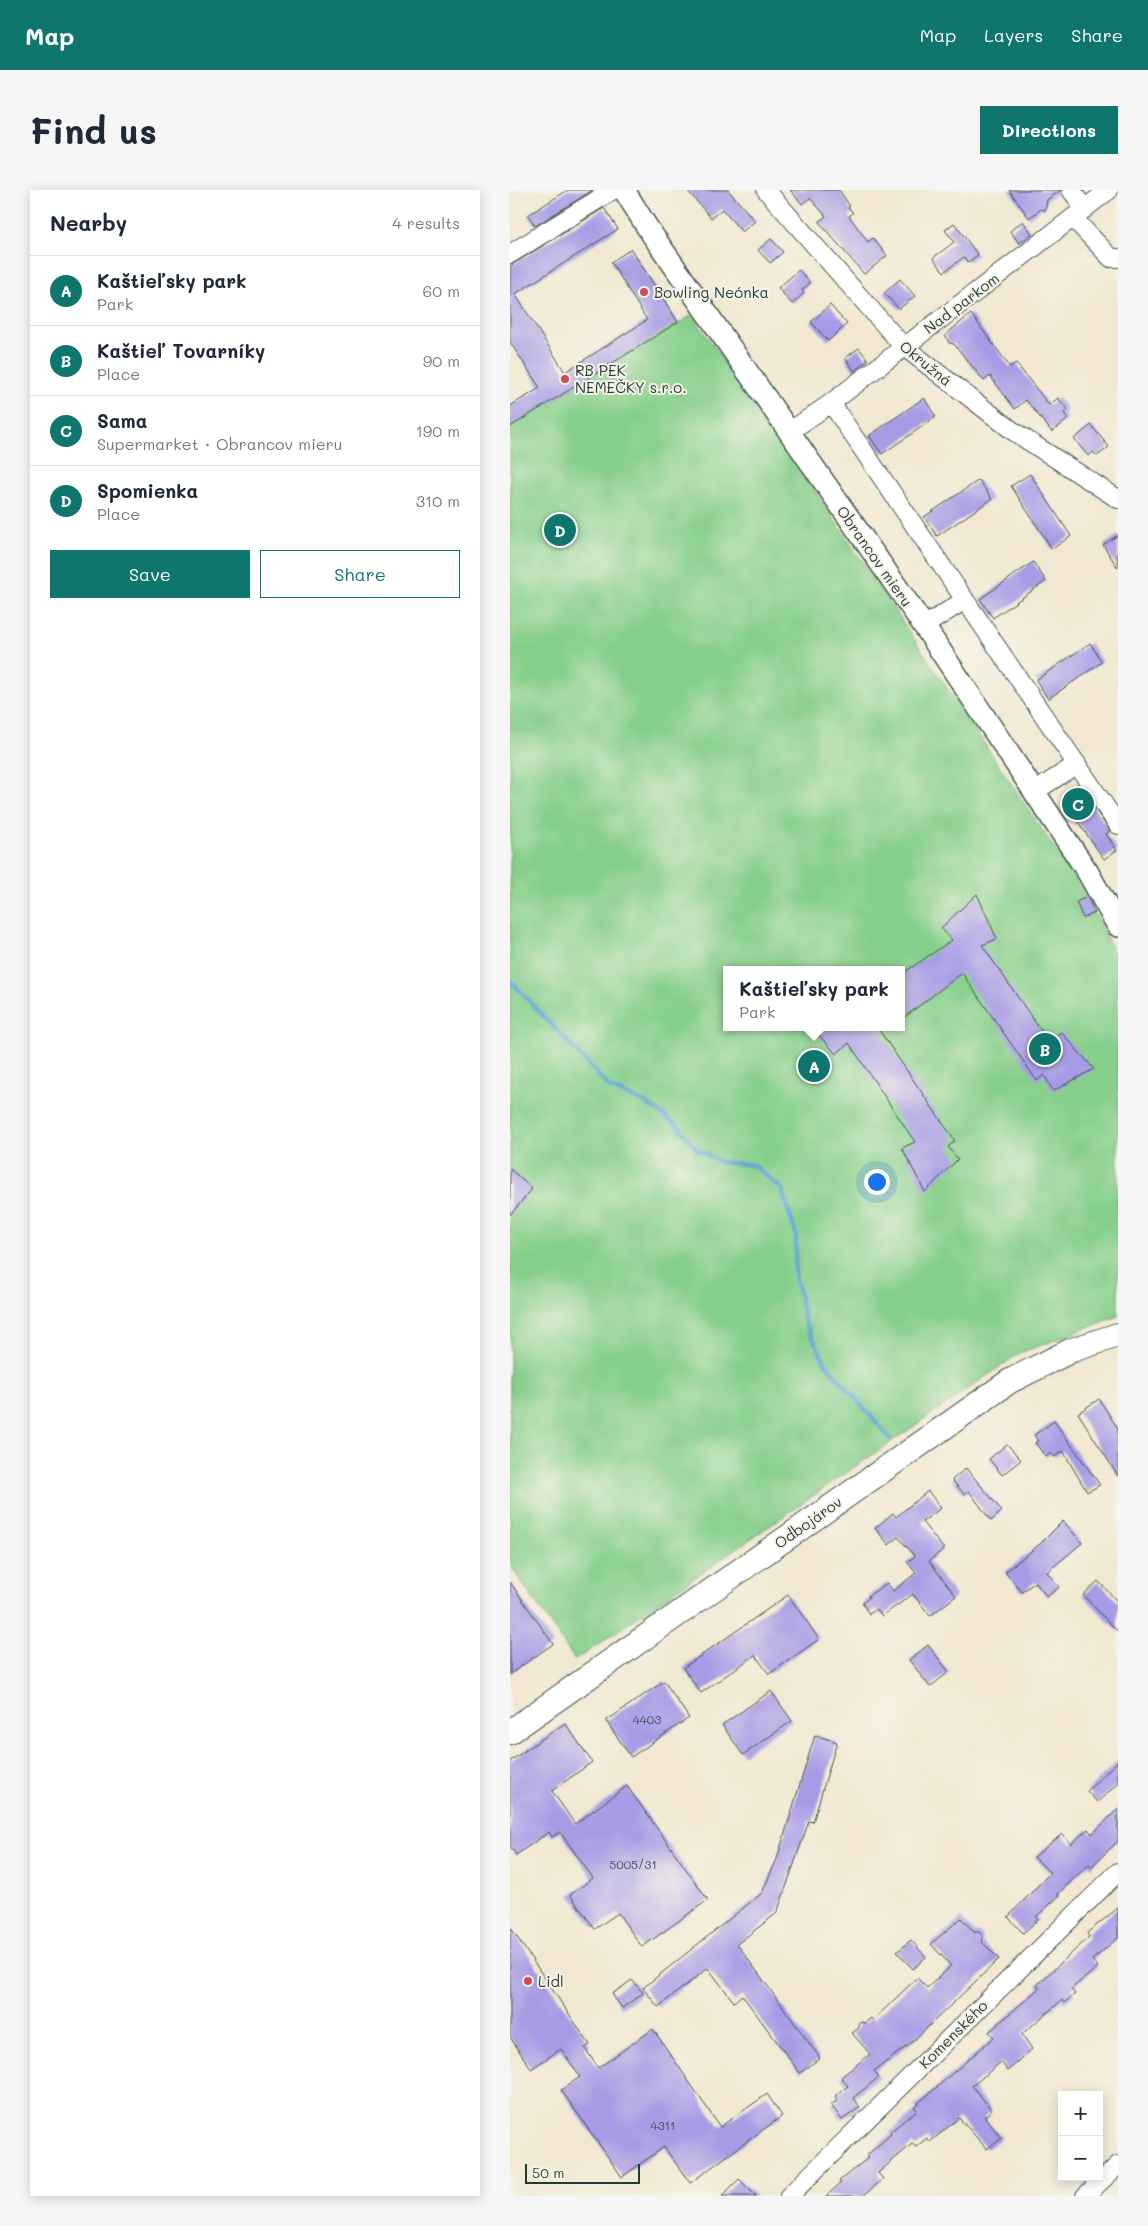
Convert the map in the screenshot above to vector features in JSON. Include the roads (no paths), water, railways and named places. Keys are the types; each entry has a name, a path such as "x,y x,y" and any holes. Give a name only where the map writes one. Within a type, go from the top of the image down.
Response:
{"main road":[{"name":"Odbojárov","path":"510,1732 1010,1381 1044,1362 1072,1350 1118,1335"}],"street":[{"path":"510,254 613,190"},
{"name":"Obrancov mieru","path":"624,190 924,626 1088,871 1118,926"},
{"name":"Okružná","path":"766,190 903,346 1013,431 1118,499"},
{"path":"1071,190 1079,214 1111,258 1118,258"},
{"name":"Nad parkom","path":"789,432 831,403 1109,190"},
{"path":"831,403 1118,825"},
{"path":"924,626 965,600"},
{"path":"1034,792 1076,764"},
{"name":"Komenského","path":"789,2196 1118,1872"},
{"path":"1085,2196 1118,2165"}],"waterway":[{"path":"510,980 610,1088 646,1103 676,1124 697,1149 721,1162 753,1165 782,1189 796,1235 795,1274 805,1322 826,1364 890,1438"}],"place":[{"name":"Bowling Neónka","path":"644,292"},
{"name":"RB PEK NEMEČKY s.r.o.","path":"565,379"},
{"name":"Spomienka","path":"560,530"},
{"name":"Sama","path":"1078,804"},
{"name":"Kaštieľ Tovarníky","path":"1045,1049"},
{"name":"Kaštieľsky park","path":"814,1066"},
{"name":"Lidl","path":"528,1981"}]}
